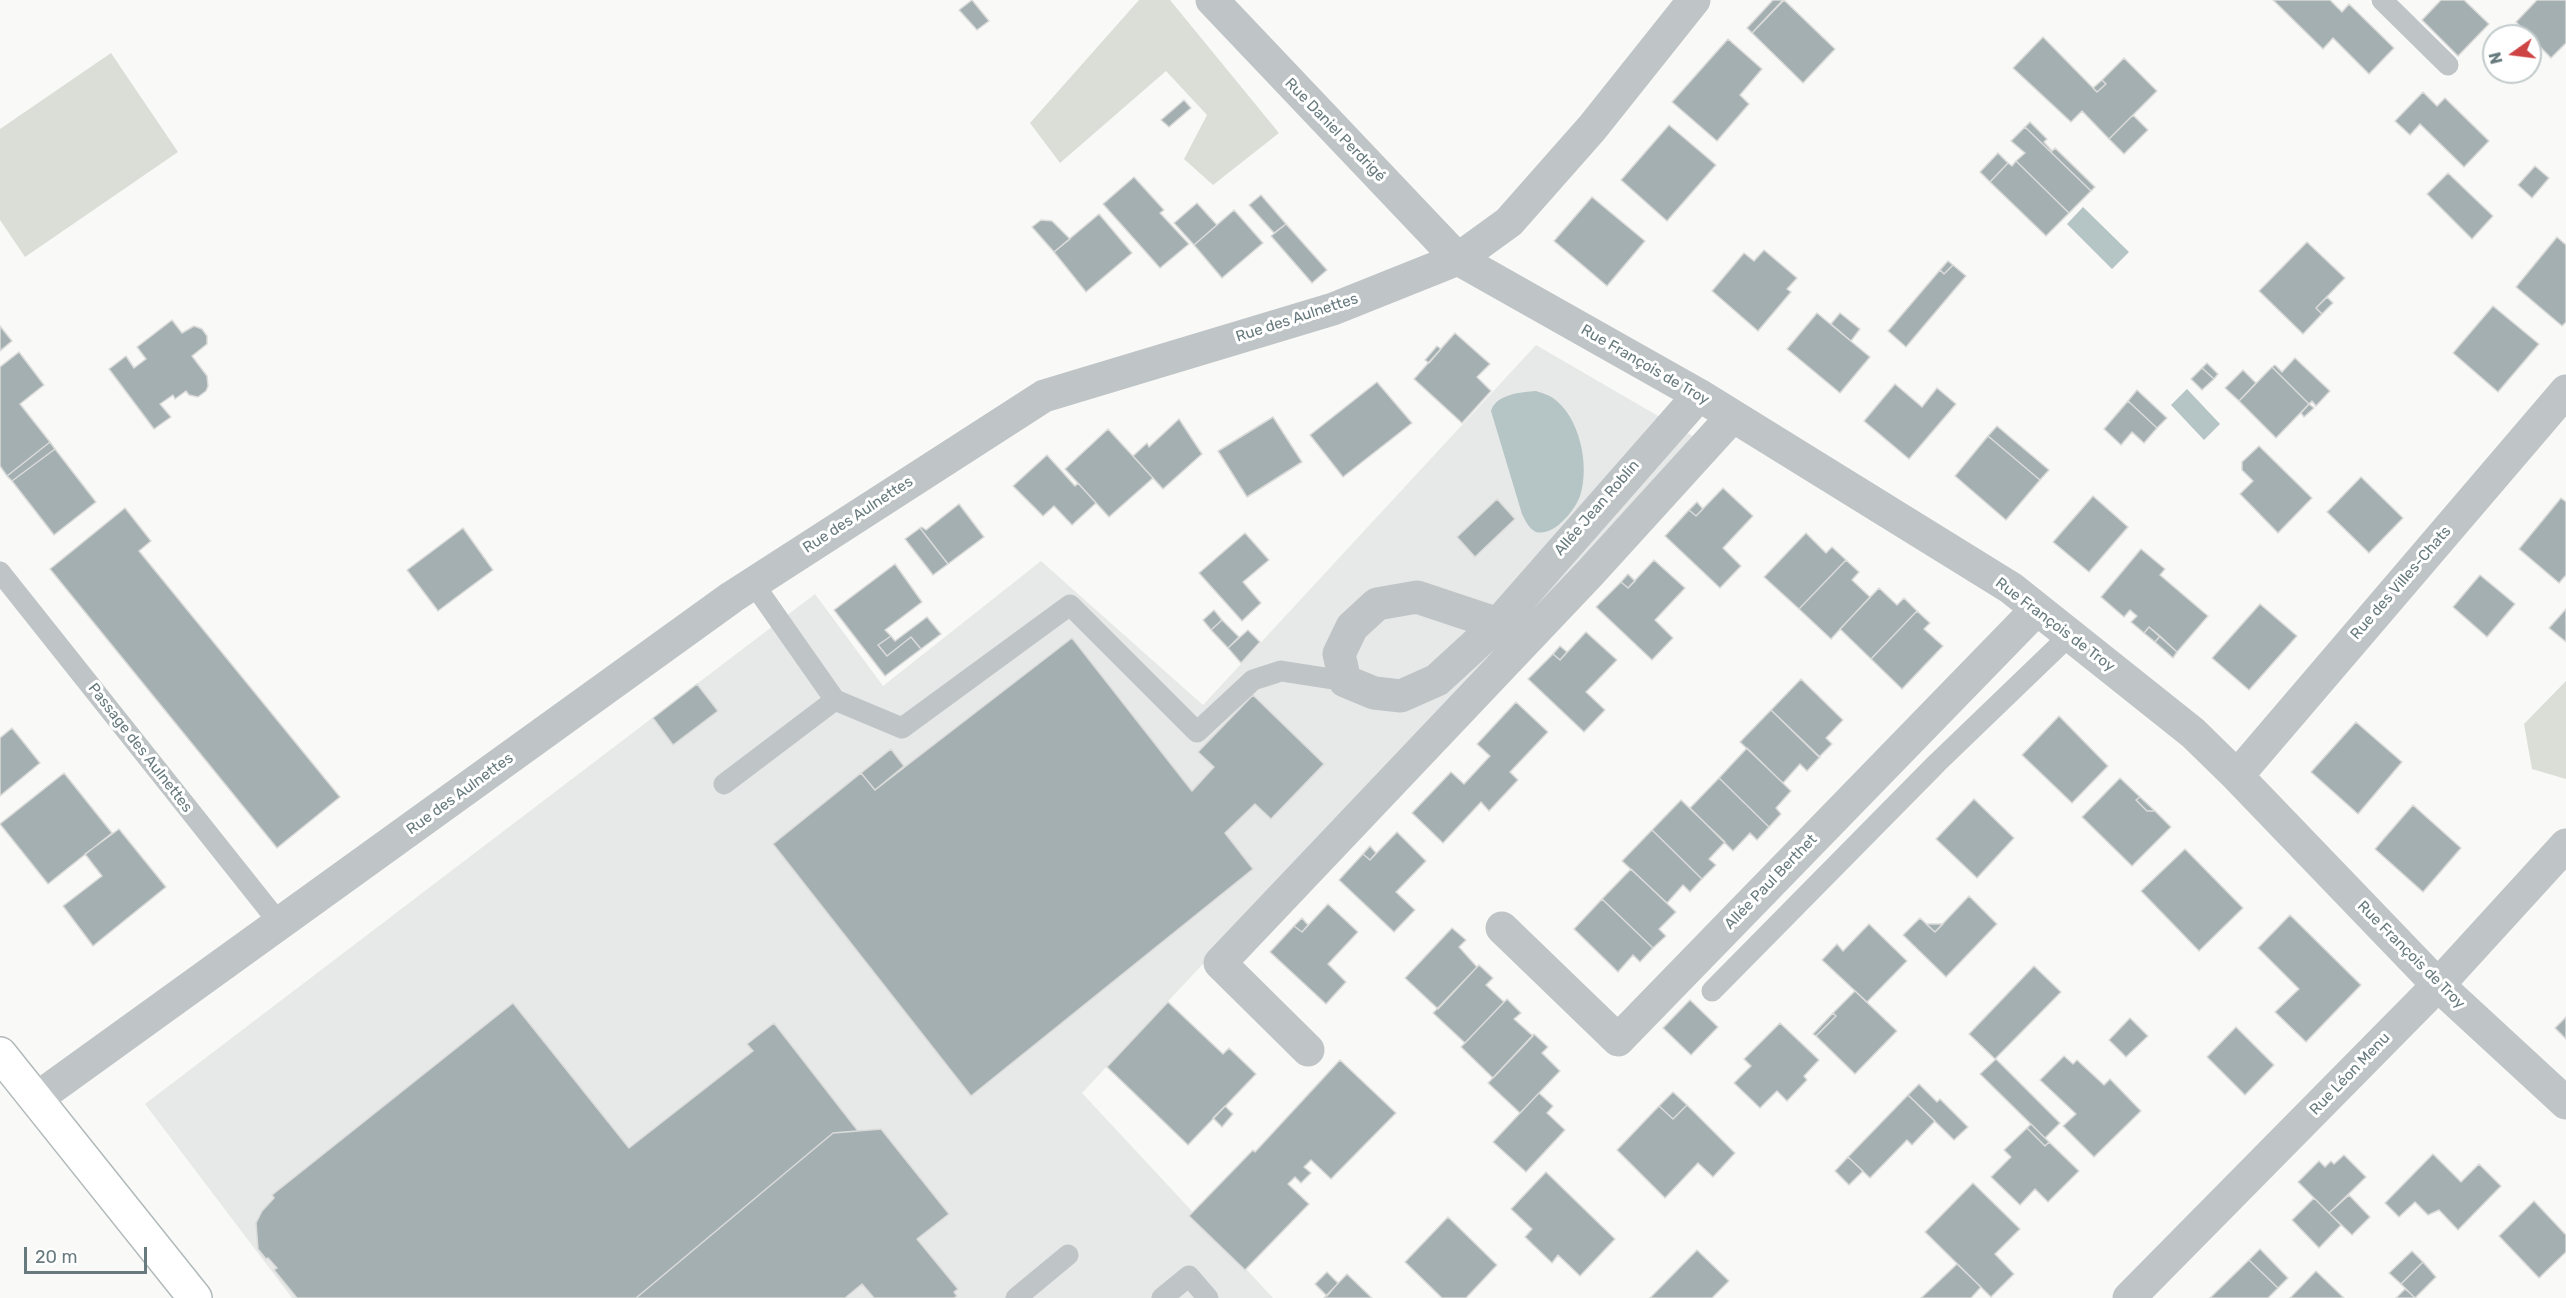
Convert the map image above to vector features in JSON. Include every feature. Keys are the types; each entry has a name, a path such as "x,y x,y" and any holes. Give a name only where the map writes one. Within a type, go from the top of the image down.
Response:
{"main road":[{"path":"0,1054 195,1298"}],"street":[{"name":"Rue Daniel Perdrigé","path":"1212,0 1458,259"},
{"name":"Rue des Aulnettes","path":"36,1099 753,583 1044,396 1333,309 1458,259 1509,222 1592,128 1694,0"},
{"name":"Rue François de Troy","path":"1458,259 1699,395 2011,588 2193,733 2438,985 2566,1103"},
{"name":"Rue des Villes-Chats","path":"2237,776 2566,391"},
{"name":"Allée Jean Roblin","path":"1345,681 1374,693 1401,696 1437,680 1498,624 1699,395"},
{"path":"1308,1050 1220,963 1590,573 1732,417"},
{"path":"1345,681 1339,654 1353,627 1377,604 1417,597 1498,624"},
{"name":"Allée Paul Berthet","path":"1502,928 1618,1040 2037,609"},
{"name":"Rue Léon Menu","path":"2129,1298 2438,985 2566,845"}],"lane":[{"path":"2382,0 2448,65"},
{"name":"Passage des Aulnettes","path":"0,572 280,924"},
{"path":"753,583 835,700 902,728 1070,605 1197,732 1253,680 1281,671 1345,681"},
{"path":"1712,991 1937,763 2070,635"},
{"path":"724,784 835,700"},
{"path":"1016,1298 1068,1256"},
{"path":"1162,1298 1189,1276 1208,1298"}],"shaded area":[{"path":"1139,0 1170,0 1279,133 1213,185 1184,159 1207,115 1166,71 1060,163 1030,123"},
{"path":"111,53 178,152 25,257 0,220 0,129"},
{"path":"2083,207 2129,252 2112,269 2067,224"},
{"path":"1536,345 1696,438 1082,1093 1273,1298 292,1298 145,1104 815,594 883,686 1041,561 1203,705"},
{"path":"2187,389 2220,424 2204,440 2171,405"},
{"path":"1536,391 1553,398 1570,417 1580,443 1584,471 1580,496 1574,508 1557,526 1543,532 1531,529 1522,514 1491,411 1494,405 1504,397"},
{"path":"2566,681 2566,779 2532,769 2524,724"}],"building":[{"path":"972,0 989,21 977,30 959,10"},
{"path":"1773,0 1783,0 1752,33 1747,28"},
{"path":"1784,0 1835,49 1803,83 1752,33"},
{"path":"2273,0 2330,0 2342,12 2349,4 2394,48 2369,74 2333,38 2323,49"},
{"path":"2441,0 2464,0 2489,24 2482,24 2482,31 2458,56 2422,20"},
{"path":"2537,0 2566,0 2566,43 2551,58 2542,49 2542,24 2518,24 2516,22"},
{"path":"2043,37 2097,92 2106,84 2102,80 2124,58 2157,91 2109,139 2082,111 2071,122 2013,68"},
{"path":"1728,39 1762,69 1740,95 1749,104 1717,141 1672,102"},
{"path":"2102,80 2106,84 2097,92 2093,88"},
{"path":"2423,92 2437,106 2445,98 2489,141 2464,167 2420,124 2410,135 2395,121"},
{"path":"1184,100 1191,108 1169,127 1161,120"},
{"path":"2133,115 2148,130 2124,154 2109,139"},
{"path":"2030,122 2047,139 2044,142 2052,151 2055,148 2095,187 2091,191 2025,127"},
{"path":"1669,125 1716,165 1667,221 1621,180"},
{"path":"2025,127 2091,191 2069,213 2016,161 2025,153 2011,141"},
{"path":"1998,153 2008,163 1990,182 1980,172"},
{"path":"2016,161 2069,213 2046,236 1990,182 2008,163 2012,166"},
{"path":"2535,166 2549,178 2532,198 2518,185"},
{"path":"2448,173 2493,216 2472,239 2427,194"},
{"path":"1134,177 1164,210 1160,213 1189,244 1160,268 1103,204"},
{"path":"1261,195 1286,224 1274,233 1249,205"},
{"path":"1592,197 1645,241 1607,286 1554,241"},
{"path":"1197,203 1217,225 1194,245 1174,223"},
{"path":"1234,210 1263,243 1222,278 1194,245"},
{"path":"1099,214 1132,253 1086,292 1054,252"},
{"path":"1041,220 1052,221 1070,239 1054,252 1032,227"},
{"path":"1286,224 1327,270 1312,283 1271,236"},
{"path":"2557,237 2566,245 2566,322 2562,326 2516,287"},
{"path":"2307,242 2345,278 2316,308 2322,314 2303,334 2259,291"},
{"path":"1764,250 1797,278 1787,289 1791,292 1758,331 1712,291 1744,253 1754,261"},
{"path":"1948,261 1953,265 1944,274 1940,270"},
{"path":"1953,265 1966,276 1906,347 1888,331 1940,270 1944,274"},
{"path":"2327,297 2333,303 2322,314 2316,308"},
{"path":"2493,306 2539,344 2498,392 2453,353"},
{"path":"1817,313 1870,357 1840,393 1787,349"},
{"path":"1840,313 1860,329 1851,341 1831,324"},
{"path":"172,320 182,333 194,326 202,329 207,336 207,344 192,356 207,376 208,386 206,391 198,397 189,395 186,391 175,399 173,395 160,404 171,417 154,429 109,369 126,356 134,368 146,359 137,347"},
{"path":"0,326 12,341 0,351"},
{"path":"1455,333 1490,364 1477,377 1491,391 1462,423 1414,379"},
{"path":"1437,346 1441,349 1429,363 1425,360"},
{"path":"19,352 44,385 20,404 50,442 7,476 0,466 0,367"},
{"path":"2295,358 2330,391 2316,406 2312,401 2309,404 2272,367 2275,365 2282,372"},
{"path":"2207,363 2218,374 2214,379 2202,368"},
{"path":"2272,367 2309,404 2276,438 2239,401"},
{"path":"2202,368 2214,379 2202,390 2191,379"},
{"path":"2243,370 2256,383 2239,401 2225,388"},
{"path":"1377,382 1412,423 1343,477 1310,435"},
{"path":"1895,384 1922,407 1937,388 1956,404 1909,459 1864,421"},
{"path":"2137,390 2167,418 2157,428 2128,401"},
{"path":"2128,401 2157,428 2144,443 2132,432 2121,445 2104,429"},
{"path":"2309,404 2314,408 2304,417 2301,413"},
{"path":"1273,417 1302,462 1247,497 1218,451"},
{"path":"1179,419 1202,454 1163,489 1133,456 1147,443 1149,447"},
{"path":"1997,426 2049,470 2040,480 1988,436"},
{"path":"1108,429 1153,478 1109,517 1065,469"},
{"path":"1988,436 2040,480 2006,520 1955,476"},
{"path":"50,442 55,449 12,481 7,476"},
{"path":"2259,446 2312,498 2278,533 2240,494 2253,481 2242,470 2242,462"},
{"path":"55,449 96,502 54,535 12,481"},
{"path":"1047,455 1075,486 1078,483 1096,503 1072,525 1054,506 1043,516 1013,486"},
{"path":"2361,477 2403,518 2369,553 2327,512"},
{"path":"1723,488 1753,516 1723,548 1741,566 1720,588 1665,536 1689,510 1696,516"},
{"path":"2093,496 2128,527 2089,572 2053,542"},
{"path":"2561,498 2566,502 2566,575 2559,583 2519,549"},
{"path":"1497,499 1515,519 1475,557 1457,537"},
{"path":"1697,502 1703,509 1696,516 1689,510"},
{"path":"959,504 984,537 948,564 920,528 926,530"},
{"path":"125,508 151,541 139,551 340,797 277,848 50,569"},
{"path":"463,528 493,570 438,611 407,570"},
{"path":"920,528 948,564 933,575 905,539"},
{"path":"1245,533 1269,560 1243,582 1261,603 1242,621 1199,573"},
{"path":"1806,533 1826,553 1832,547 1846,560 1799,609 1764,577"},
{"path":"2141,549 2165,569 2160,575 2208,616 2177,652 2149,627 2144,633 2131,622 2137,616 2130,610 2124,617 2101,597"},
{"path":"1654,560 1685,588 1655,620 1673,638 1652,660 1596,607 1621,582 1628,588"},
{"path":"1846,560 1859,572 1852,580 1870,597 1831,639 1799,609"},
{"path":"895,564 922,602 885,630 891,636 878,645 887,656 911,637 921,649 885,676 834,610"},
{"path":"1628,574 1635,581 1628,588 1621,582"},
{"path":"2480,575 2515,604 2487,637 2453,607"},
{"path":"1879,588 1897,605 1904,598 1917,611 1871,659 1840,629"},
{"path":"2260,604 2297,636 2249,690 2212,658"},
{"path":"2566,609 2566,642 2549,628"},
{"path":"1214,610 1222,620 1211,630 1203,620"},
{"path":"1917,611 1930,623 1924,629 1943,646 1902,689 1871,659"},
{"path":"927,617 941,634 921,649 911,637 887,656 878,645 891,636 895,641"},
{"path":"1222,620 1239,637 1228,648 1211,630"},
{"path":"2149,627 2160,636 2155,642 2144,633"},
{"path":"1248,630 1260,642 1241,663 1228,648"},
{"path":"1586,632 1617,660 1586,692 1605,710 1584,732 1528,679 1553,654 1560,660"},
{"path":"2160,636 2177,652 2173,658 2155,642"},
{"path":"1072,638 1192,791 1214,767 1198,752 1253,695 1324,764 1271,819 1255,804 1225,833 1253,869 971,1096 773,844 861,773 875,790"},
{"path":"1560,646 1567,652 1560,660 1553,654"},
{"path":"1801,679 1843,720 1826,738 1832,744 1819,757 1771,710"},
{"path":"697,684 718,711 673,745 653,718"},
{"path":"1516,702 1548,732 1510,772 1518,780 1489,811 1481,802 1443,843 1412,813 1451,772 1464,784 1490,756 1477,744"},
{"path":"1771,710 1820,757 1807,771 1800,764 1783,783 1740,742"},
{"path":"2059,716 2108,766 2072,803 2022,755"},
{"path":"2356,722 2402,762 2358,814 2311,772"},
{"path":"12,728 40,763 0,796 0,738"},
{"path":"1747,748 1791,791 1776,808 1781,814 1769,827 1719,778"},
{"path":"891,749 904,766 875,790 861,773"},
{"path":"64,773 112,833 48,884 0,824"},
{"path":"1719,778 1769,827 1757,840 1750,833 1733,851 1690,808"},
{"path":"2120,778 2140,797 2136,800 2147,811 2155,811 2171,827 2132,866 2082,817"},
{"path":"2140,797 2155,811 2147,811 2136,800"},
{"path":"1974,799 2014,838 1977,878 1936,839"},
{"path":"1681,800 1725,842 1709,859 1716,865 1702,879 1652,830"},
{"path":"2413,805 2461,848 2423,892 2375,849"},
{"path":"119,829 166,887 93,946 63,906 102,876 85,854"},
{"path":"1652,830 1702,879 1690,892 1683,885 1667,903 1622,861"},
{"path":"1397,832 1426,861 1396,892 1415,910 1394,932 1339,880 1363,854 1370,860"},
{"path":"1370,846 1376,853 1370,860 1363,854"},
{"path":"2185,849 2243,908 2199,951 2141,891"},
{"path":"1631,869 1676,912 1659,929 1666,936 1653,948 1602,899"},
{"path":"1969,896 1997,924 1946,977 1903,935 1920,918 1935,932"},
{"path":"1602,899 1653,948 1640,962 1633,955 1618,972 1574,929"},
{"path":"1328,904 1358,932 1328,964 1346,982 1326,1004 1270,952 1294,926 1302,932"},
{"path":"2290,915 2361,985 2306,1042 2275,1012 2299,989 2258,948"},
{"path":"1302,918 1308,925 1302,932 1294,926"},
{"path":"1869,924 1907,961 1867,1002 1822,960 1837,944 1843,951"},
{"path":"1926,924 1943,924 1935,932"},
{"path":"1452,928 1466,940 1459,947 1477,967 1438,1009 1405,978"},
{"path":"1479,965 1493,978 1486,985 1504,1002 1465,1043 1433,1013"},
{"path":"2034,966 2061,992 1995,1059 1969,1034"},
{"path":"1855,991 1897,1031 1855,1074 1816,1036 1836,1016 1833,1013"},
{"path":"1507,999 1521,1013 1514,1019 1533,1036 1493,1078 1461,1047"},
{"path":"1690,1000 1718,1027 1691,1055 1663,1028"},
{"path":"1168,1002 1223,1054 1229,1048 1256,1074 1188,1145 1107,1067"},
{"path":"513,1003 629,1148 753,1051 747,1044 774,1023 858,1131 833,1133 636,1298 297,1298 274,1270 277,1268 258,1249 256,1223 262,1211 274,1198 272,1195"},
{"path":"1833,1013 1836,1016 1816,1036 1813,1034"},
{"path":"2566,1017 2566,1039 2555,1028"},
{"path":"2130,1018 2148,1036 2126,1057 2109,1040"},
{"path":"1780,1023 1819,1060 1804,1076 1807,1080 1787,1101 1777,1091 1760,1108 1734,1083 1751,1066 1744,1059"},
{"path":"2236,1027 2274,1065 2245,1095 2207,1057"},
{"path":"1534,1034 1548,1047 1542,1053 1560,1071 1520,1113 1488,1083"},
{"path":"2064,1056 2073,1064 2077,1060 2104,1085 2110,1079 2141,1111 2094,1157 2063,1126 2076,1114 2040,1080"},
{"path":"1996,1059 2060,1123 2045,1138 1980,1074"},
{"path":"1340,1060 1396,1113 1331,1179 1311,1160 1304,1167 1311,1173 1301,1183 1295,1177 1288,1184 1309,1204 1245,1270 1189,1216 1253,1150 1255,1152"},
{"path":"1919,1084 1937,1102 1940,1099 1968,1127 1954,1140 1908,1095"},
{"path":"1673,1092 1687,1105 1673,1119 1659,1106"},
{"path":"1539,1093 1553,1106 1547,1113 1565,1130 1526,1172 1493,1142"},
{"path":"1908,1095 1935,1121 1912,1145 1907,1140 1870,1178 1848,1157"},
{"path":"1687,1105 1735,1153 1713,1177 1698,1163 1665,1198 1617,1150 1659,1106 1673,1119"},
{"path":"1225,1106 1233,1114 1222,1127 1213,1118"},
{"path":"2031,1124 2049,1142 2045,1146 2027,1128"},
{"path":"2027,1128 2045,1146 2049,1142 2079,1171 2048,1202 2035,1189 2020,1205 1991,1177 2011,1157 2004,1150"},
{"path":"881,1129 949,1214 917,1239 958,1289 954,1292 957,1296 954,1298 874,1298 862,1284 845,1298 636,1298 833,1133"},
{"path":"2433,1154 2461,1182 2479,1164 2501,1186 2458,1230 2439,1210 2428,1215 2415,1202 2399,1217 2385,1203"},
{"path":"2344,1155 2366,1177 2329,1213 2298,1182 2319,1161 2325,1167 2331,1161 2334,1164"},
{"path":"1848,1157 1863,1171 1849,1185 1835,1171"},
{"path":"1546,1172 1615,1239 1580,1276 1558,1255 1552,1263 1525,1237 1532,1229 1511,1209"},
{"path":"1973,1183 2020,1229 1995,1254 2014,1274 1991,1297 1925,1232"},
{"path":"2349,1195 2370,1217 2352,1235 2329,1213"},
{"path":"2314,1198 2341,1225 2319,1248 2292,1220"},
{"path":"2534,1201 2566,1235 2566,1252 2539,1278 2499,1236"},
{"path":"1448,1217 1497,1265 1466,1298 1442,1298 1405,1262"},
{"path":"2260,1249 2288,1278 2278,1288 2249,1260"},
{"path":"1697,1250 1729,1281 1712,1298 1650,1298"},
{"path":"2412,1251 2423,1262 2401,1284 2389,1273"},
{"path":"2249,1260 2278,1288 2268,1298 2210,1298"},
{"path":"2423,1262 2436,1277 2415,1298 2401,1284"},
{"path":"1957,1264 1981,1287 1971,1298 1921,1298"},
{"path":"2316,1271 2344,1298 2290,1298"},
{"path":"1327,1272 1338,1283 1327,1296 1315,1284"},
{"path":"1347,1274 1372,1298 1324,1298"},
{"path":"2405,1289 2410,1293 2415,1298 2396,1298"}]}
